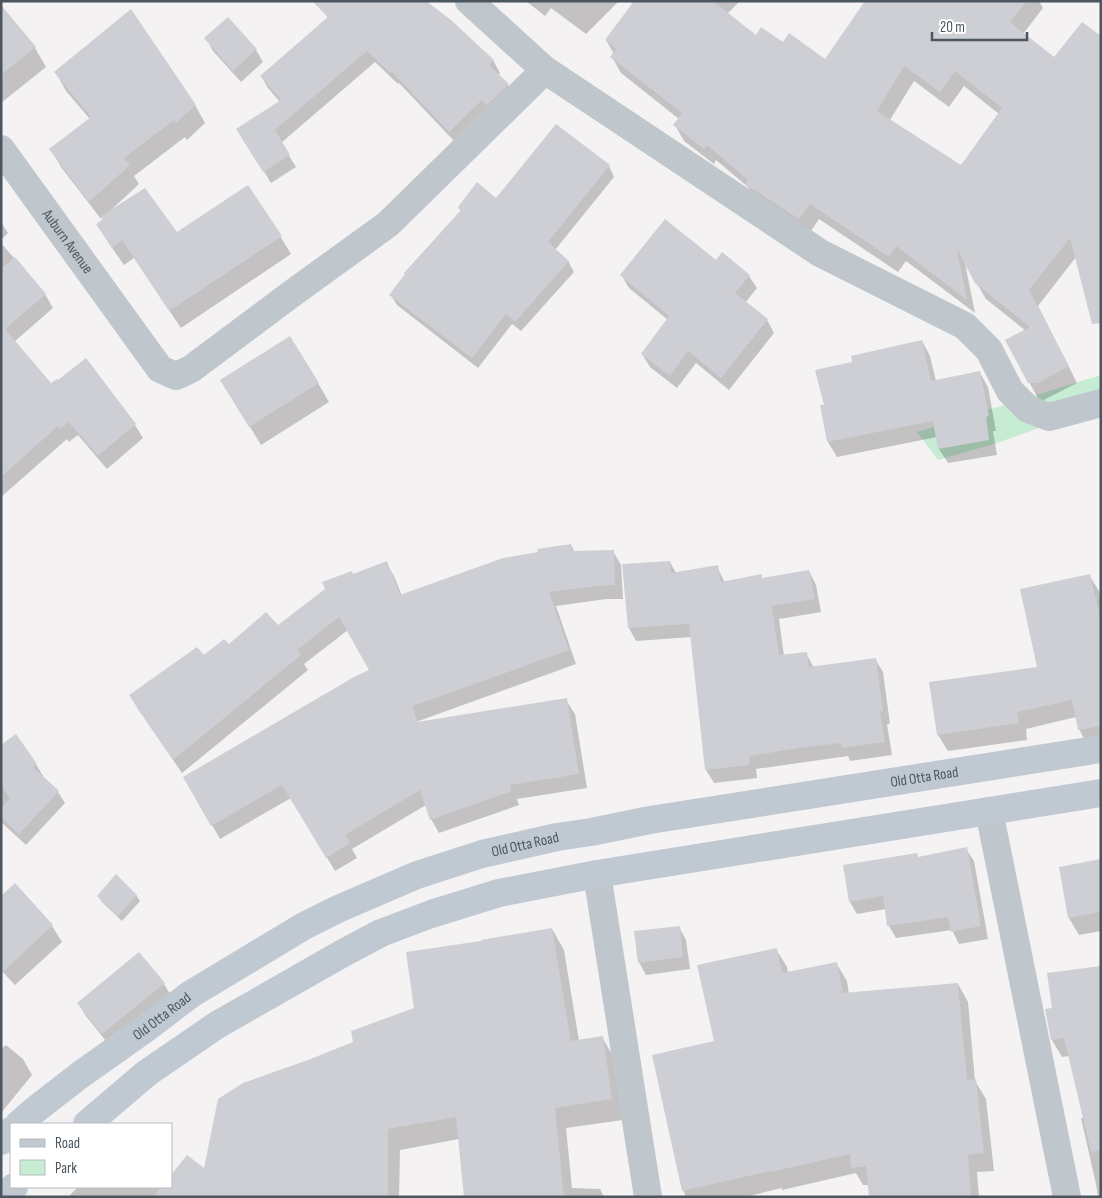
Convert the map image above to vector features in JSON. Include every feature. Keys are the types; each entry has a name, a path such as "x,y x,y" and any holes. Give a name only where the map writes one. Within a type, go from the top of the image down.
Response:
{"main road":[{"name":"Old Otta Road","path":"20,1123 80,1075 191,994 304,926 338,909 417,875 482,854 557,837 650,820 1101,749"},
{"path":"89,1123 148,1073 217,1025 381,933 431,914 500,893 597,874 1101,792"},
{"path":"3,1197 13,1188"}],"street":[{"path":"469,1 545,70 820,253 966,326 989,350 1010,391 1028,409 1049,417 1101,403"},
{"name":"Auburn Avenue","path":"1,149 160,369 176,376 191,369 388,224 545,70"},
{"path":"989,811 1067,1197"},
{"path":"597,874 648,1197"}],"green space":[{"path":"1101,375 1101,409 1075,415 997,443 938,460 917,432 813,464"}],"building":[{"path":"312,1 426,1 451,20 494,60 489,65 509,84 487,105 482,100 449,132 392,72 390,73 367,51 275,130 290,155 263,172 236,129 281,100 260,76 328,17"},
{"path":"634,1 713,1 756,35 761,27 783,42 789,33 825,59 865,1 1027,1 1010,22 1054,57 1082,22 1101,36 1101,323 1092,324 1070,238 1029,290 1069,366 1038,383 1028,383 1005,340 1030,327 975,283 957,249 967,300 896,246 889,257 810,204 799,219 745,184 748,180 707,145 704,149 673,125 682,113 610,57 616,49 605,40","holes":["904,66 940,92 955,71 1002,108 961,165 877,111"]},
{"path":"1,5 36,47 1,75"},
{"path":"131,9 196,105 176,123 174,120 124,158 130,165 89,202 49,149 91,117 54,72"},
{"path":"228,17 257,49 233,71 204,38"},
{"path":"556,124 610,165 548,242 569,261 515,322 506,314 472,358 389,295 404,273 461,210 458,207 477,182 496,198"},
{"path":"248,185 282,236 169,311 122,240 112,248 96,224 103,219 101,216 145,188 177,232"},
{"path":"665,219 716,260 722,252 750,275 735,293 768,319 721,378 688,351 670,376 641,354 669,316 620,275"},
{"path":"15,257 46,294 5,329 51,383 58,380 86,358 136,424 98,456 69,422 60,429 58,426 1,477 1,269"},
{"path":"290,336 319,383 249,427 220,380"},
{"path":"922,340 931,381 980,371 989,416 986,417 989,440 938,449 933,421 827,442 820,405 824,405 815,370 852,362 851,356"},
{"path":"571,544 572,551 614,550 615,585 549,592 569,650 413,706 417,722 567,698 579,774 510,785 512,791 430,820 420,790 345,835 350,843 326,858 282,785 211,826 183,777 369,670 339,617 297,650 301,655 173,760 129,695 197,647 204,655 224,639 229,644 266,612 278,625 325,589 322,582 352,571 353,574 387,561 400,595 503,558 538,552 537,549"},
{"path":"670,561 671,573 718,565 721,582 762,574 762,578 809,570 815,599 772,606 779,655 807,652 809,667 876,658 883,711 880,711 885,742 842,748 841,743 799,748 749,756 750,765 705,770 689,624 628,628 622,564"},
{"path":"1090,574 1101,621 1101,726 1078,730 1072,700 1017,712 1019,723 937,735 929,682 1037,667 1020,589"},
{"path":"16,734 37,764 33,767 59,791 19,834 1,818 1,808 10,798 1,786 1,745"},
{"path":"967,847 981,926 951,932 948,917 887,926 883,896 849,902 843,865 917,853 918,857"},
{"path":"1101,859 1101,912 1068,918 1059,867"},
{"path":"116,874 137,895 118,916 97,896"},
{"path":"15,883 53,925 1,974 1,896"},
{"path":"680,926 683,957 638,963 634,931"},
{"path":"552,928 571,1041 603,1036 612,1099 555,1108 564,1197 464,1197 456,1117 388,1129 388,1197 153,1197 160,1188 172,1188 172,1174 187,1155 204,1168 218,1099 243,1083 353,1042 351,1031 414,1008 406,952"},
{"path":"777,948 782,973 837,962 843,993 958,983 967,1080 976,1079 984,1153 968,1155 971,1197 869,1197 866,1166 851,1168 850,1154 682,1191 652,1055 714,1041 697,965"},
{"path":"139,952 165,983 102,1034 77,1003"},
{"path":"1101,966 1101,1150 1091,1152 1064,1038 1051,1040 1045,1009 1052,1008 1047,973"}]}
